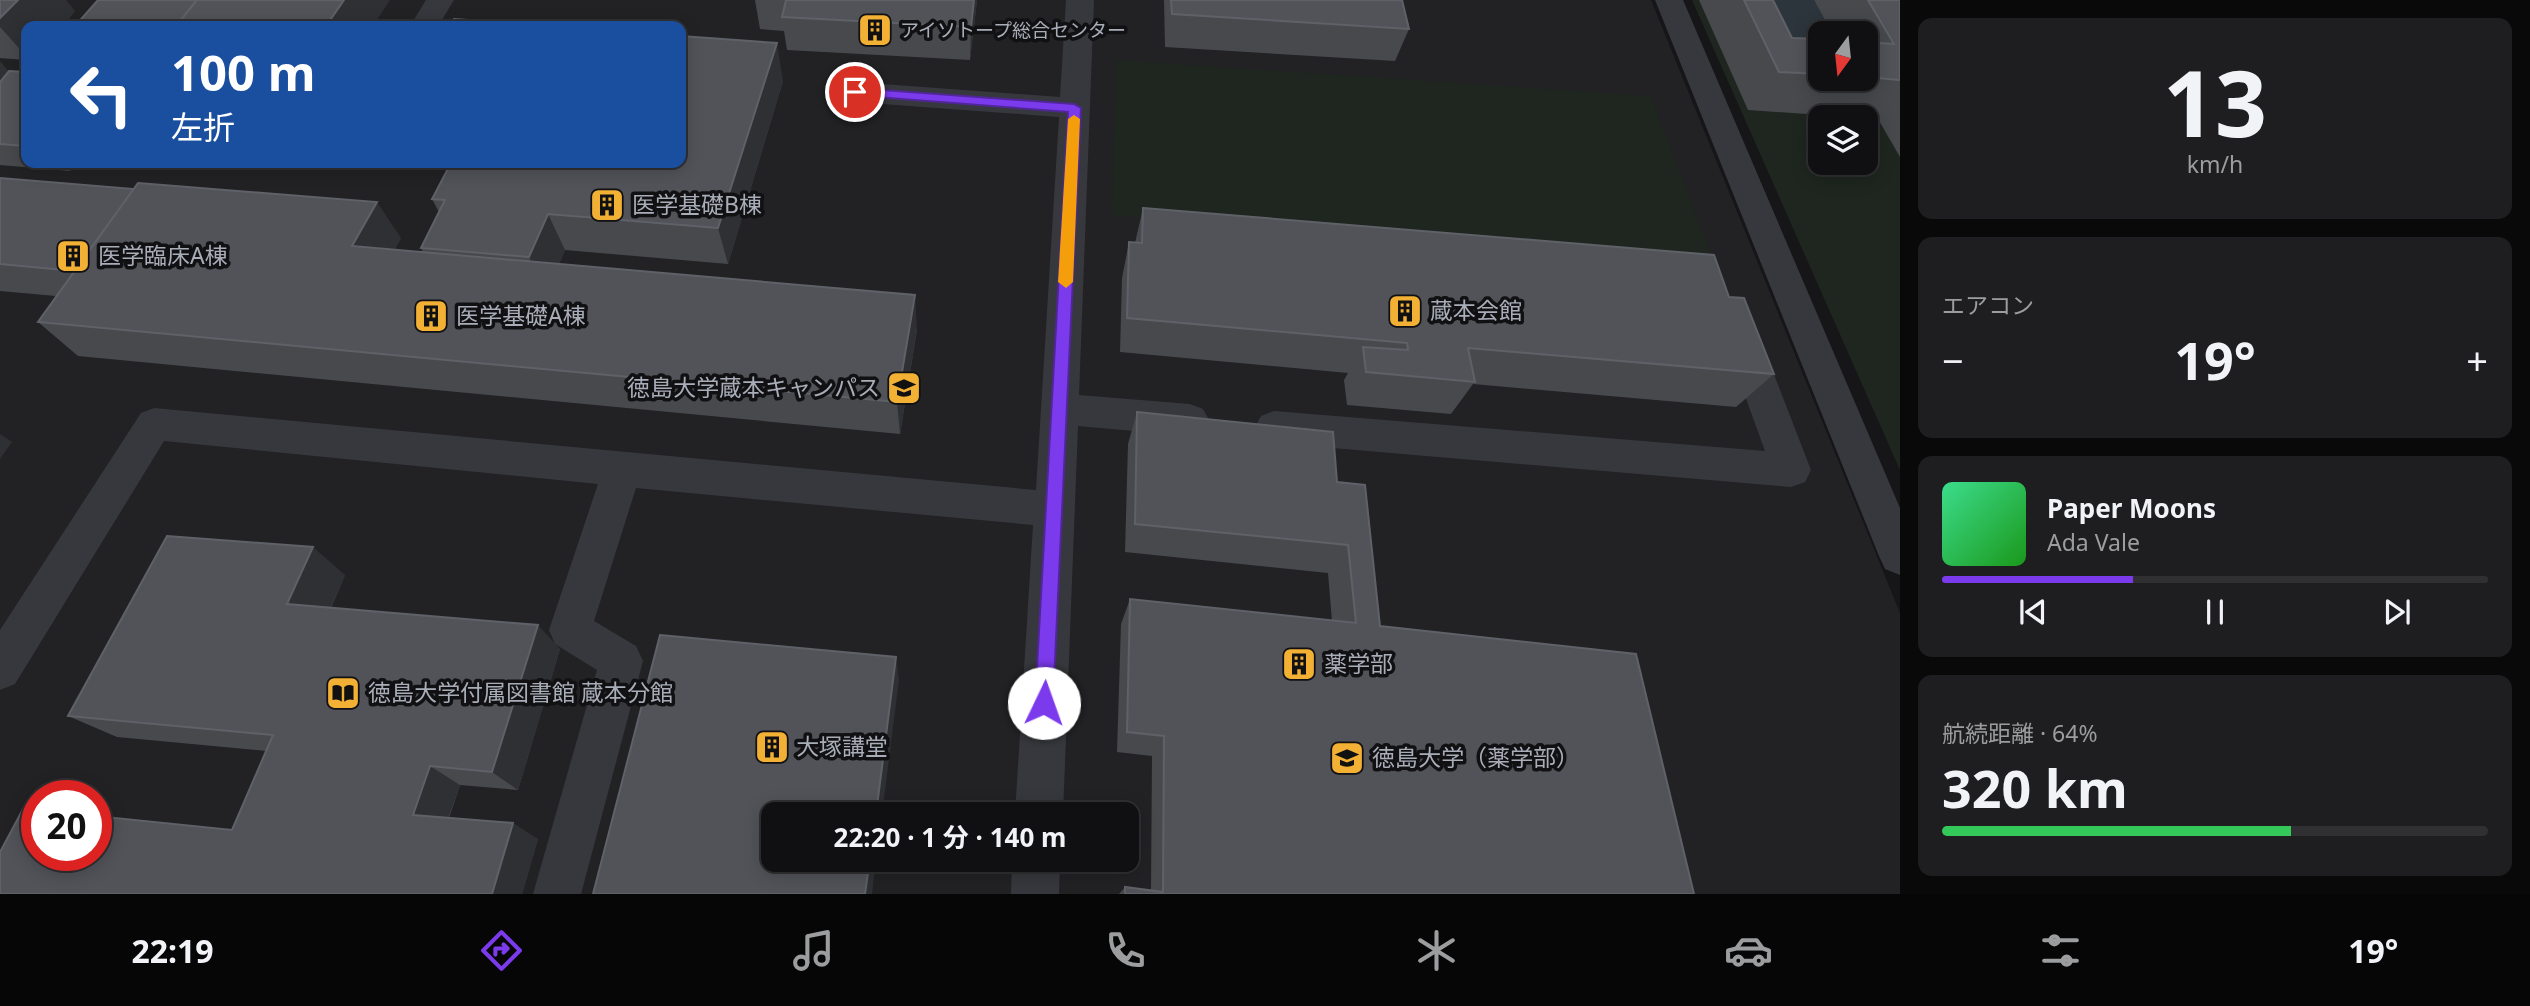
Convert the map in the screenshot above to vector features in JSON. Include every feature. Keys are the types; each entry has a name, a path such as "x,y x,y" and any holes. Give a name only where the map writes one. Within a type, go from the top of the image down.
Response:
{"street":[{"path":"427,21 440,0"},
{"path":"1040,802 1080,0"},
{"path":"1669,0 1900,556"},
{"path":"855,92 1074,108"},
{"path":"1059,409 1791,470 1742,341"},
{"path":"0,669 154,424 1054,509"},
{"path":"557,894 621,661 570,630 622,470"},
{"path":"1034,894 1035,872"}],"shaded area":[{"name":"徳島大学蔵本キャンパス","path":"0,0 1651,0 1900,613 1900,894 0,894"},
{"path":"1692,0 1900,0 1900,470"},
{"path":"1725,0 1814,0 1825,21 1808,21 1808,79 1762,76"},
{"path":"1116,60 1651,96 1713,260 1112,215"}],"building":[{"path":"0,0 18,0 0,18"},
{"path":"98,0 197,0 180,21 79,21"},
{"path":"197,0 344,0 329,21 180,21"},
{"path":"786,0 974,0 971,27 782,17"},
{"path":"1171,0 1402,0 1409,29 1172,14"},
{"path":"1744,0 1773,0 1792,38 1808,39 1808,73 1779,72"},
{"path":"1868,0 1900,0 1900,80 1878,78 1878,43 1894,44"},
{"name":"医学基礎B棟","path":"686,36 777,43 718,228 548,214 529,257 421,248 445,200 432,199 448,168 686,168"},
{"path":"9,71 21,72 21,146 0,144 0,82"},
{"path":"0,178 134,189 74,271 0,264"},
{"name":"医学基礎A棟","path":"138,183 377,202 352,246 915,295 897,402 38,322"},
{"name":"蔵本会館","path":"1143,208 1714,255 1729,297 1744,298 1774,374 1468,348 1475,382 1366,372 1363,347 1408,350 1407,343 1127,318 1129,242 1142,243"},
{"name":"薬学部","path":"1137,412 1333,432 1337,482 1365,485 1380,626 1636,654 1694,894 1125,894 1125,887 1163,892 1164,736 1127,732 1130,599 1356,623 1348,545 1135,524"},
{"name":"徳島大学付属図書館 蔵本分館","path":"167,536 313,547 287,604 538,625 492,772 430,766 413,815 513,823 492,894 0,894 0,852 21,813 21,871 112,871 112,818 232,830 273,735 68,716"},
{"name":"大塚講堂","path":"660,635 896,657 878,802 761,802 761,872 868,872 865,894 593,894"}],"slow traffic":[{"path":"1066,282 1074,119"}],"place":[{"name":"アイソトープ総合センター","path":"875,30"},
{"name":"医学基礎B棟","path":"607,205"},
{"name":"医学臨床A棟","path":"73,256"},
{"name":"蔵本会館","path":"1405,311"},
{"name":"医学基礎A棟","path":"431,316"},
{"name":"徳島大学蔵本キャンパス","path":"904,388"},
{"name":"薬学部","path":"1299,664"},
{"name":"徳島大学付属図書館 蔵本分館","path":"343,693"},
{"name":"大塚講堂","path":"772,747"},
{"name":"徳島大学（薬学部）","path":"1347,758"}],"route":[{"path":"855,92 1074,108 1044,703"}]}
